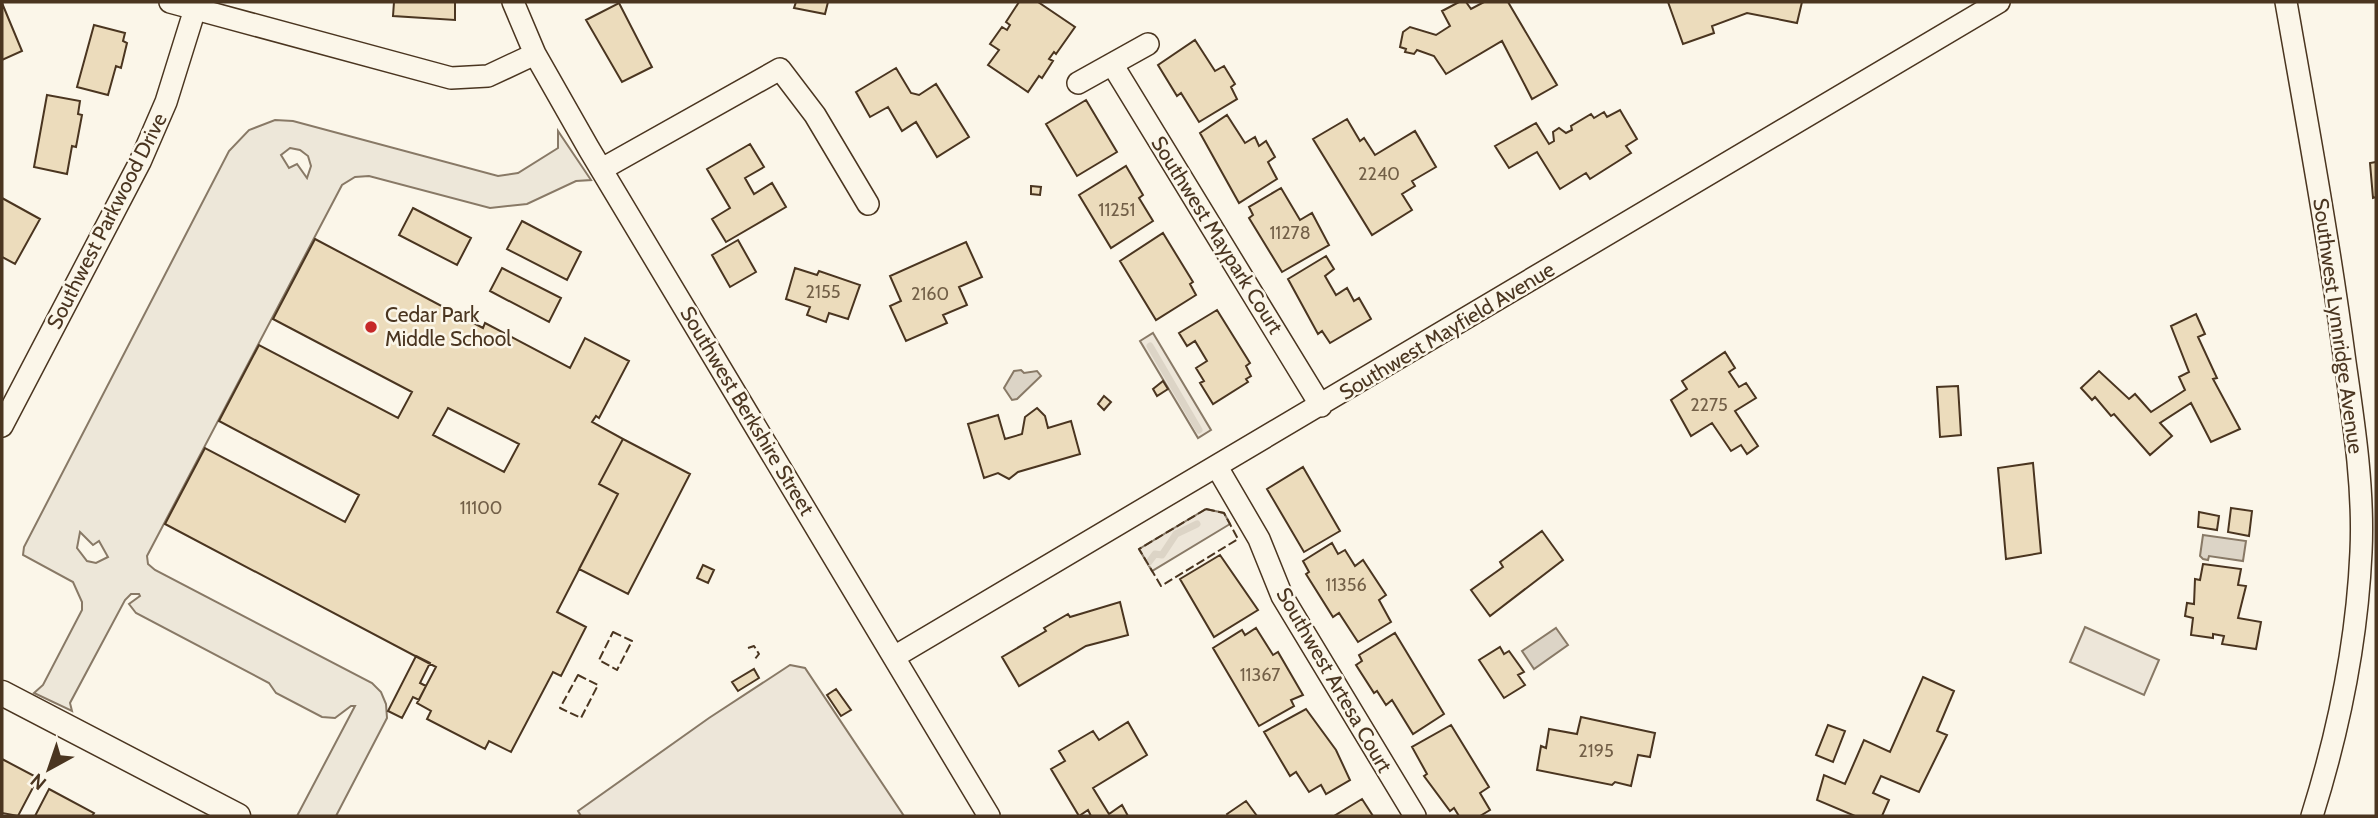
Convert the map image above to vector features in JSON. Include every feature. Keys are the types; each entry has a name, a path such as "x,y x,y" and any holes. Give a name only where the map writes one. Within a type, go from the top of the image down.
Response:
{"street":[{"path":"170,2 451,78 488,76 535,54"},
{"name":"Southwest Berkshire Street","path":"513,2 535,54 602,169 989,816"},
{"name":"Southwest Mayfield Avenue","path":"894,657 1999,2"},
{"name":"Southwest Lynnridge Avenue","path":"2286,2 2336,294 2357,453 2361,551 2335,742 2312,816"},
{"name":"Southwest Parkwood Drive","path":"2,426 140,162 166,102 195,9"},
{"path":"1078,83 1148,44"},
{"name":"Southwest Maypark Court","path":"1112,64 1321,406"},
{"path":"602,169 780,69 815,115 868,204"},
{"name":"Southwest Artesa Court","path":"1217,467 1259,539 1282,596 1415,816"},
{"path":"2,693 238,816"}],"shaded area":[{"path":"275,120 293,121 498,176 518,173 558,148 558,131 591,180 576,181 527,204 490,208 369,176 355,177 342,185 147,556 148,564 155,570 372,683 381,692 386,704 387,718 336,816 297,816 355,706 335,718 322,717 276,693 269,683 136,613 129,604 140,596 139,594 131,594 125,600 70,703 72,711 34,693 43,685 82,610 82,602 73,582 23,555 24,547 229,151 249,130","holes":["290,148 300,150 308,156 311,166 307,178 297,164 289,168 281,155","80,532 93,545 99,541 108,557 96,563 87,561 77,548"]},
{"path":"1153,333 1211,430 1198,438 1140,341"},
{"path":"1021,370 1024,373 1037,371 1041,376 1017,399 1012,400 1004,388 1014,371"},
{"path":"1206,509 1224,513 1230,524 1152,571 1139,549"},
{"path":"2203,535 2246,541 2243,561 2209,556 2208,560 2203,559 2200,556"},
{"path":"2085,627 2159,660 2144,695 2070,662"},
{"path":"1556,628 1568,645 1534,669 1522,651"},
{"path":"790,665 805,668 904,816 581,816 578,811 709,718"}],"building":[{"path":"394,2 455,2 455,20 393,16"},
{"path":"796,2 828,2 825,14 794,8"},
{"path":"1019,2 1038,2 1075,27 1056,54 1054,52 1049,59 1053,61 1042,78 1039,76 1028,92 988,65 999,50 990,44 1002,27 1007,30 1010,25 1006,22"},
{"path":"1459,2 1466,2 1471,9 1484,2 1508,2 1557,85 1532,99 1502,41 1446,74 1434,56 1417,50 1414,54 1405,52 1406,49 1400,47 1403,32 1410,27 1436,35 1450,26 1442,11"},
{"path":"1668,2 1802,2 1797,23 1747,13 1712,26 1714,33 1683,44"},
{"path":"2,3 22,51 2,60"},
{"path":"619,3 652,67 622,82 586,20"},
{"path":"94,25 125,33 123,41 127,43 121,68 116,66 108,95 77,87"},
{"path":"1195,40 1215,71 1224,66 1235,84 1231,87 1237,99 1199,122 1181,93 1177,96 1158,65"},
{"path":"896,68 911,93 919,95 936,84 969,137 937,157 916,122 902,131 888,107 870,117 856,92"},
{"path":"47,95 80,101 78,114 82,115 67,174 34,167"},
{"path":"1086,100 1117,152 1077,176 1046,124"},
{"path":"1620,110 1637,139 1626,146 1631,153 1590,179 1586,173 1560,189 1537,152 1509,168 1495,146 1536,123 1549,144 1554,141 1553,132 1559,128 1566,133 1572,130 1571,126 1591,114 1594,118 1604,112 1607,117"},
{"path":"1227,115 1245,143 1255,137 1259,146 1266,141 1275,157 1268,162 1277,179 1239,203 1200,133"},
{"path":"1347,119 1360,141 1364,138 1375,155 1415,131 1436,167 1412,181 1415,186 1402,194 1412,210 1372,235 1313,139"},
{"path":"750,144 764,167 745,178 754,194 772,183 786,207 726,242 712,219 730,208 707,169"},
{"path":"2376,162 2376,197 2373,198 2370,163"},
{"path":"1126,166 1143,195 1139,198 1153,221 1111,248 1079,195"},
{"path":"1031,186 1041,187 1040,195 1031,194"},
{"path":"1281,188 1300,220 1312,213 1329,245 1282,272 1249,218 1253,215 1249,207"},
{"path":"2,198 40,219 15,264 2,257"},
{"path":"413,208 471,238 457,265 399,235"},
{"path":"522,221 581,252 567,280 507,249"},
{"path":"1163,233 1193,282 1190,284 1196,295 1156,320 1120,261"},
{"path":"315,239 483,328 485,323 570,368 585,338 629,361 599,418 596,416 592,422 623,439 599,484 618,494 557,612 586,627 561,676 553,672 511,752 489,741 485,749 427,719 431,711 417,703 436,667 165,524 205,448 345,522 359,495 219,421 259,345 398,418 412,392 273,319","holes":["448,408 519,444 504,472 433,435"]},
{"path":"738,240 756,272 730,287 712,255"},
{"path":"966,242 982,277 959,287 967,305 943,315 947,323 906,341 890,306 901,301 890,276"},
{"path":"1326,256 1334,269 1325,276 1336,295 1347,288 1354,301 1359,298 1371,319 1330,343 1322,331 1318,334 1288,279"},
{"path":"502,268 561,298 549,322 490,291"},
{"path":"795,268 817,275 819,271 860,285 848,319 829,313 826,322 807,315 810,307 786,299"},
{"path":"1217,310 1250,363 1246,366 1251,376 1246,379 1248,382 1213,404 1200,383 1204,381 1196,368 1207,361 1195,341 1187,346 1179,333"},
{"path":"2196,314 2205,334 2198,337 2217,378 2213,379 2240,429 2211,442 2191,403 2160,423 2172,436 2150,455 2114,414 2111,416 2095,397 2092,400 2081,388 2099,371 2129,399 2135,394 2151,412 2185,390 2179,377 2189,372 2171,326"},
{"path":"1725,352 1735,368 1729,372 1739,387 1746,383 1756,398 1735,411 1758,446 1747,454 1741,445 1731,451 1712,423 1691,436 1671,400 1687,389 1682,381"},
{"path":"1163,381 1168,389 1157,396 1153,389"},
{"path":"1958,386 1961,435 1940,437 1937,387"},
{"path":"1104,396 1111,402 1104,410 1098,404"},
{"path":"1037,408 1045,416 1048,428 1071,421 1080,454 1018,472 1009,479 998,473 984,478 968,424 998,415 1005,439 1022,434 1025,417"},
{"path":"623,439 690,474 628,594 579,569 618,494 599,484"},
{"path":"2033,463 2041,553 2006,559 1998,468"},
{"path":"1303,467 1340,531 1304,552 1267,489"},
{"path":"2231,508 2252,511 2249,536 2228,532"},
{"path":"2199,512 2219,516 2217,530 2198,527"},
{"path":"1542,531 1563,560 1490,616 1471,590 1503,567 1500,562"},
{"path":"1332,543 1338,554 1345,550 1355,566 1363,560 1386,595 1379,600 1391,622 1358,642 1339,613 1333,617 1306,574 1309,572 1303,561"},
{"path":"1220,555 1258,610 1214,637 1180,579"},
{"path":"2203,564 2241,569 2238,585 2246,586 2238,618 2261,622 2256,649 2222,644 2224,636 2213,634 2213,638 2191,635 2193,618 2185,616 2187,603 2194,604 2195,579 2200,580"},
{"path":"703,565 714,570 708,583 697,578"},
{"path":"1120,602 1128,635 1086,646 1019,686 1002,657 1046,631 1044,628 1068,614 1070,617"},
{"path":"1256,628 1273,655 1278,652 1303,695 1291,700 1294,706 1259,726 1213,648 1242,630 1245,635"},
{"path":"1395,633 1444,714 1413,734 1392,700 1386,705 1377,691 1374,693 1356,665 1362,661 1359,655"},
{"path":"1500,647 1504,654 1509,651 1524,672 1518,675 1525,685 1504,698 1479,660"},
{"path":"416,656 430,663 420,683 426,686 419,700 413,697 402,718 388,711"},
{"path":"754,669 759,678 738,691 732,682"},
{"path":"1923,677 1954,691 1937,731 1947,735 1919,792 1881,776 1873,793 1889,800 1882,816 1855,816 1817,800 1824,775 1845,784 1864,740 1890,752"},
{"path":"836,689 851,710 841,716 827,695"},
{"path":"1306,709 1336,750 1350,780 1326,794 1321,785 1309,792 1296,772 1290,776 1264,732"},
{"path":"1581,717 1655,733 1650,757 1638,755 1631,786 1615,782 1612,785 1537,770 1541,746 1546,748 1549,729 1577,734"},
{"path":"1128,722 1147,755 1093,788 1109,814 1122,805 1128,816 1091,816 1088,810 1079,816 1051,769 1065,761 1059,751 1093,731 1099,740"},
{"path":"1451,725 1489,787 1480,793 1490,810 1480,816 1459,816 1454,808 1450,811 1424,776 1427,774 1412,747"},
{"path":"1828,725 1845,731 1833,762 1816,755"},
{"path":"2,759 38,778 18,816 2,813"},
{"path":"49,789 94,813 92,816 35,816"},
{"path":"1362,799 1373,816 1334,816"},
{"path":"1246,801 1257,816 1228,816 1227,814"}],"waterway":[{"path":"1150,346 1199,430"},
{"path":"1149,562 1155,554 1162,555 1176,534 1197,524"}],"fence":[{"path":"1206,509 1224,513 1238,539 1161,586 1139,549 1206,509"},
{"path":"613,632 632,641 617,670 599,660 613,632"},
{"path":"748,648 754,646 759,654 755,659"},
{"path":"578,675 598,685 581,718 560,708 578,675"}],"place":[{"name":"Cedar Park Middle School","path":"371,327"}]}
